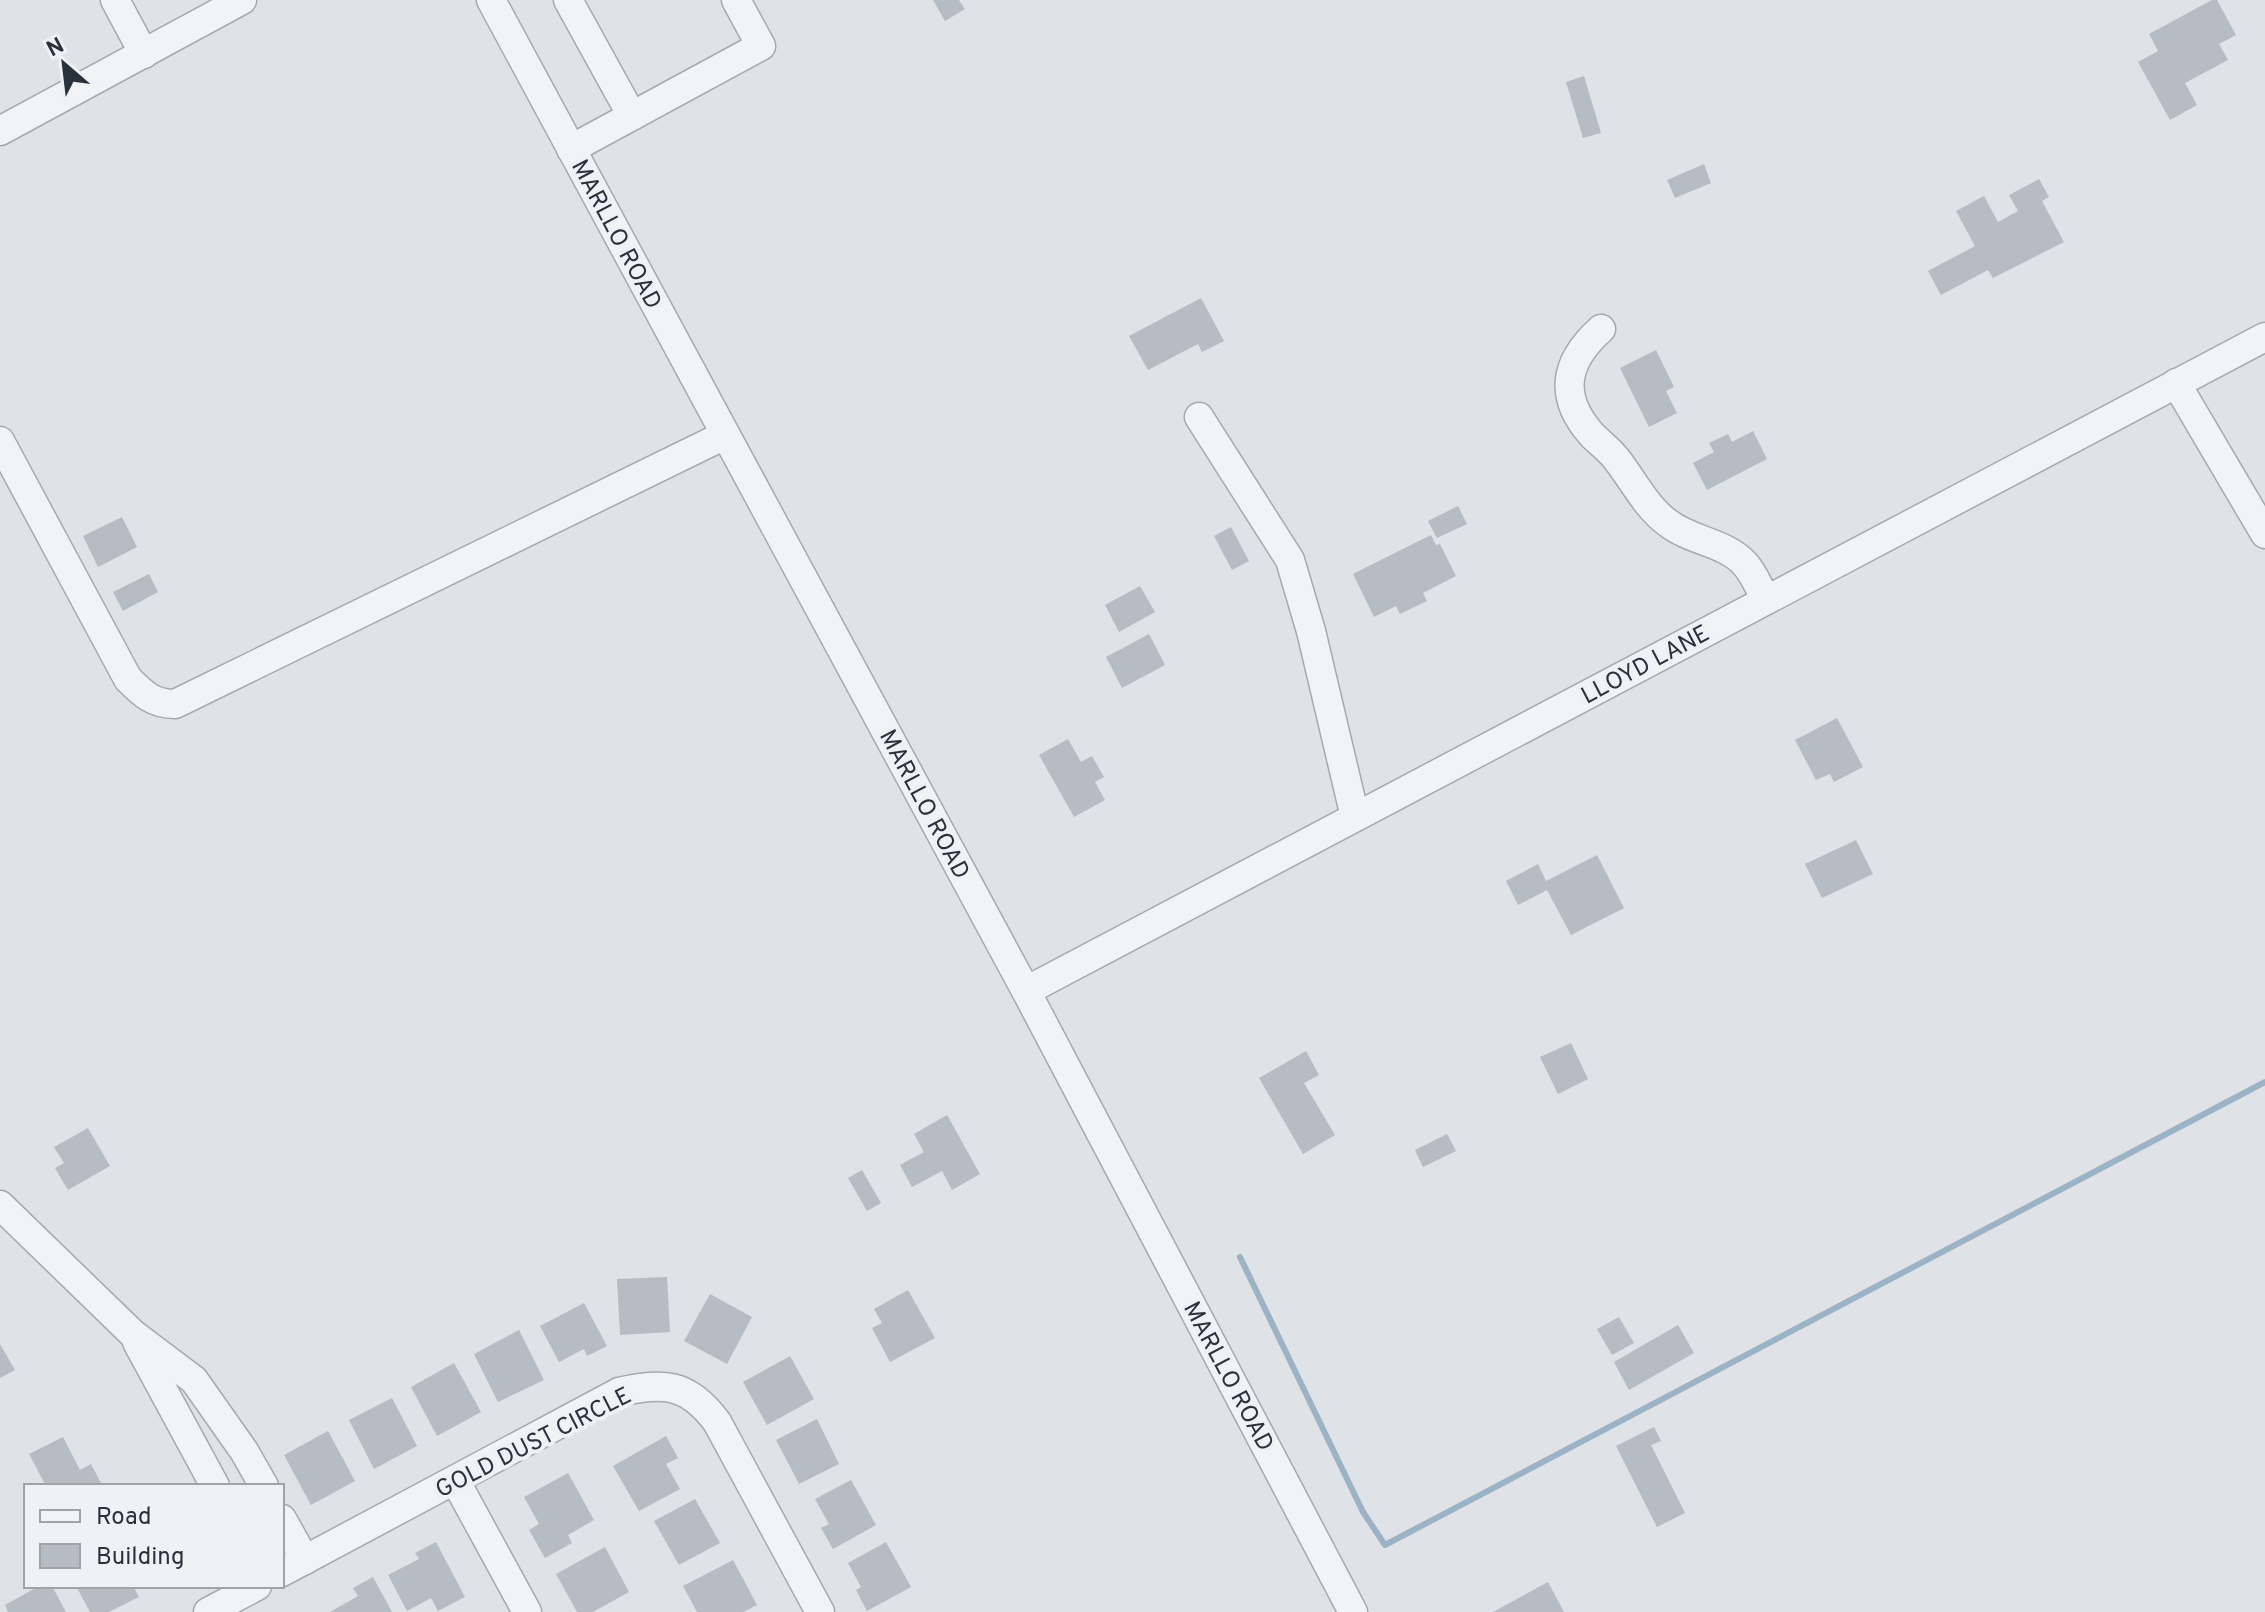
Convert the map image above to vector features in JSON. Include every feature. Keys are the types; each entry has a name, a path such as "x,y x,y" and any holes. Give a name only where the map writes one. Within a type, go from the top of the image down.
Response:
{"street":[{"path":"115,0 144,54"},
{"path":"0,131 242,0"},
{"name":"MARLLO ROAD","path":"491,0 1026,991 1353,1612"},
{"path":"568,0 632,116"},
{"path":"571,149 761,46 736,0"},
{"path":"1601,329 1587,341 1571,368 1571,403 1580,419 1612,453 1659,516 1685,534 1734,555 1752,573 1766,600"},
{"name":"LLOYD LANE","path":"1026,991 2265,337"},
{"path":"2176,383 2265,534"},
{"path":"1199,417 1290,560 1311,631 1355,817"},
{"path":"0,441 128,679 143,695 159,704 175,704 725,435"},
{"path":"0,1205 133,1334 194,1380 244,1451 263,1484"},
{"path":"133,1334 214,1484"},
{"name":"GOLD DUST CIRCLE","path":"293,1566 619,1392 649,1386 685,1391 704,1404 717,1422 820,1612"},
{"path":"455,1480 527,1612"},
{"path":"284,1528 293,1566"},
{"path":"208,1612 253,1588"}],"building":[{"path":"933,0 959,0 965,9 945,21"},
{"path":"2217,0 2236,35 2219,44 2228,60 2185,83 2197,105 2170,120 2138,62 2158,51 2149,34"},
{"path":"1584,76 1601,133 1583,138 1566,82"},
{"path":"1704,164 1711,183 1675,198 1667,180"},
{"path":"2039,179 2049,197 2042,201 2064,242 1993,278 1988,270 1941,295 1928,271 1975,246 1956,211 1984,196 1998,222 2018,211 2009,195"},
{"path":"1201,298 1224,341 1202,352 1198,344 1148,370 1129,336"},
{"path":"1656,350 1674,387 1666,391 1677,413 1649,427 1620,368"},
{"path":"1753,431 1767,459 1707,490 1693,463 1714,452 1709,443 1728,434 1732,442"},
{"path":"1458,506 1467,524 1437,538 1428,521"},
{"path":"122,517 137,547 98,567 83,536"},
{"path":"1231,527 1249,561 1232,570 1214,536"},
{"path":"1431,535 1436,545 1440,544 1456,576 1423,593 1427,601 1400,614 1396,606 1374,617 1353,574"},
{"path":"149,574 158,592 123,611 113,592"},
{"path":"1140,586 1155,612 1119,632 1105,605"},
{"path":"1149,634 1165,665 1122,688 1106,657"},
{"path":"1837,718 1863,767 1834,782 1830,774 1816,780 1795,740"},
{"path":"1068,739 1081,762 1092,756 1104,777 1095,782 1105,800 1074,817 1039,755"},
{"path":"1856,840 1873,874 1822,898 1805,864"},
{"path":"1597,855 1624,908 1571,935 1547,890 1518,905 1506,881 1538,864 1546,881"},
{"path":"1571,1043 1588,1079 1558,1094 1540,1057"},
{"path":"1306,1051 1319,1075 1304,1083 1335,1135 1303,1154 1259,1078"},
{"path":"947,1115 980,1174 952,1190 942,1171 912,1187 900,1165 924,1152 914,1134"},
{"path":"88,1128 110,1166 68,1190 55,1168 64,1163 54,1147"},
{"path":"1447,1134 1456,1151 1423,1167 1415,1150"},
{"path":"862,1170 881,1203 867,1211 848,1178"},
{"path":"667,1277 670,1332 620,1335 617,1279"},
{"path":"908,1290 935,1338 890,1362 872,1328 882,1323 874,1309"},
{"path":"710,1294 752,1317 727,1364 684,1341"},
{"path":"584,1303 607,1346 587,1356 584,1349 559,1362 540,1326"},
{"path":"1619,1317 1634,1343 1612,1355 1597,1329"},
{"path":"1678,1325 1694,1353 1629,1390 1614,1362"},
{"path":"519,1330 544,1380 498,1402 474,1354"},
{"path":"0,1344 15,1370 0,1378"},
{"path":"790,1356 814,1399 767,1425 743,1382"},
{"path":"454,1363 481,1412 437,1436 411,1387"},
{"path":"392,1398 417,1446 374,1469 349,1420"},
{"path":"817,1419 839,1464 799,1484 776,1440"},
{"path":"1654,1427 1661,1441 1651,1445 1685,1513 1657,1527 1616,1446"},
{"path":"328,1431 355,1481 311,1505 284,1455"},
{"path":"666,1436 678,1458 666,1464 680,1489 639,1511 613,1466"},
{"path":"63,1437 80,1470 91,1464 101,1483 45,1484 29,1454"},
{"path":"568,1473 594,1520 568,1535 572,1543 545,1558 529,1530 539,1524 524,1497"},
{"path":"851,1480 876,1525 833,1549 821,1528 829,1524 815,1499"},
{"path":"695,1499 720,1543 679,1565 654,1521"},
{"path":"436,1542 465,1597 438,1611 431,1598 407,1611 388,1575 419,1559 415,1553"},
{"path":"886,1542 911,1587 867,1611 856,1590 861,1587 848,1563"},
{"path":"605,1547 629,1592 593,1612 577,1612 556,1574"},
{"path":"733,1560 757,1605 743,1612 697,1612 683,1586"},
{"path":"373,1577 392,1612 330,1612 358,1596 353,1588"},
{"path":"1548,1582 1564,1612 1493,1612"},
{"path":"35,1588 53,1588 66,1612 8,1612 5,1605"},
{"path":"77,1588 134,1588 139,1597 109,1612 90,1612"}],"waterway":[{"path":"1240,1257 1363,1512 1385,1545 2265,1082"}]}
